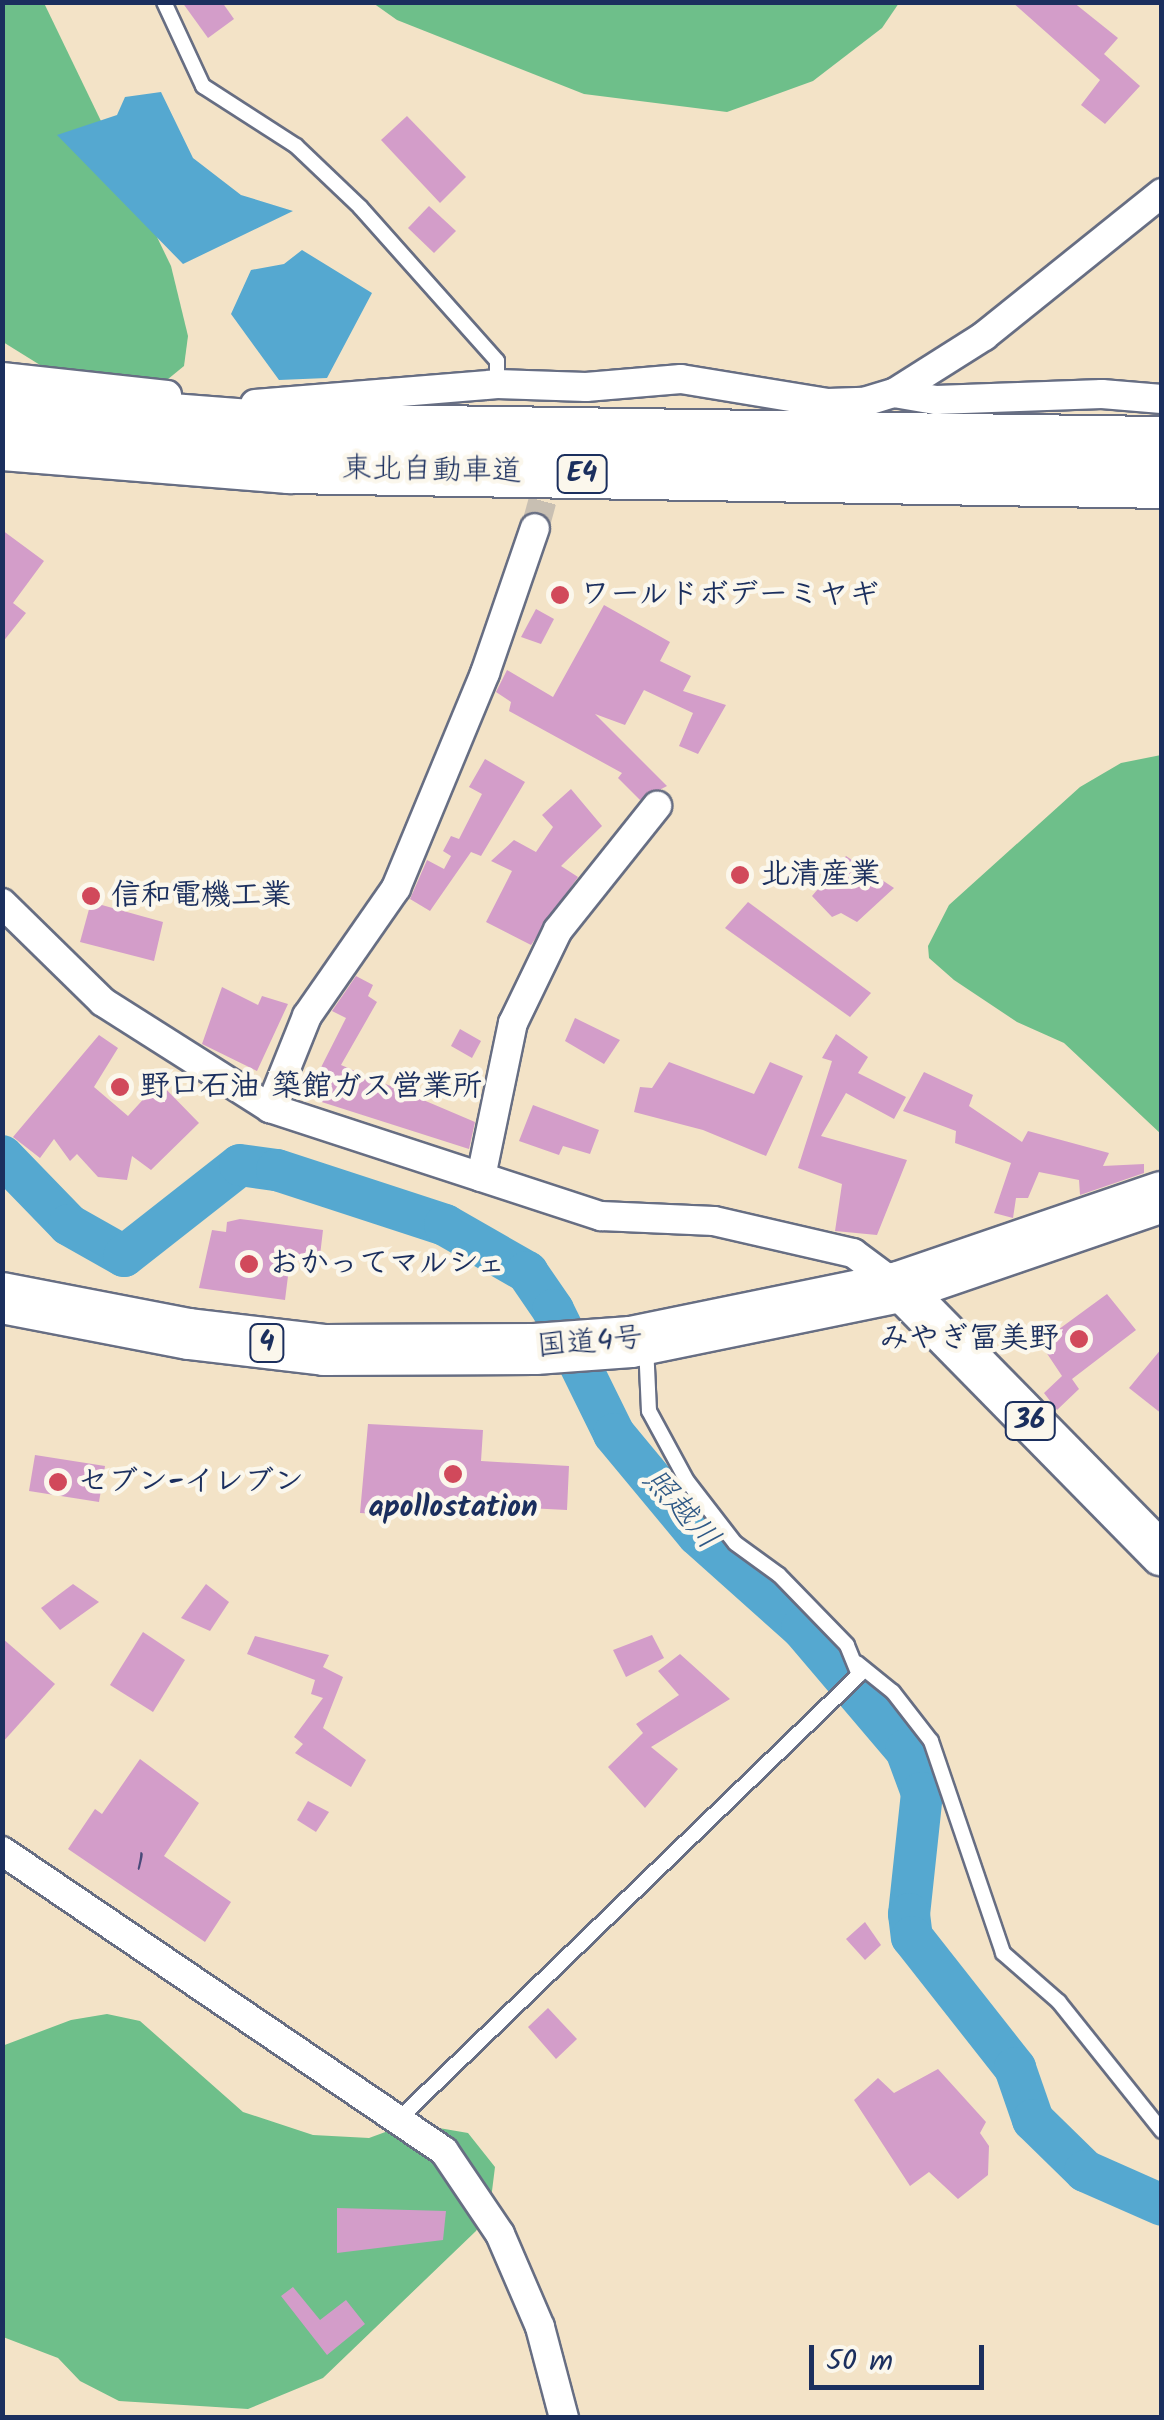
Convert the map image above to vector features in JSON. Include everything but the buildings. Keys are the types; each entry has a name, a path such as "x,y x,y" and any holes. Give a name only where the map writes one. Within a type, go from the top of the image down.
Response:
{"highway":[{"name":"東北自動車道","path":"2,406 301,429 1162,442"},
{"name":"東北自動車道","path":"2,446 289,468 1162,483"},
{"name":"国道4号","path":"2,1298 189,1334 325,1350 535,1349 638,1341 899,1286 1162,1197"}],"main road":[{"name":"36","path":"899,1286 1162,1555"}],"street":[{"path":"894,393 984,336 1162,193"},
{"path":"2,377 266,405 497,384 586,387 682,379 828,403 894,393 936,400 1102,394 1162,399"},
{"path":"565,418 586,387"},
{"path":"270,1108 306,1016 396,888 486,673 535,528"},
{"path":"481,1177 514,1023 558,930 658,806"},
{"path":"2,903 103,1002 270,1108 601,1216 714,1221 853,1253 899,1286"},
{"path":"2,1852 221,2005 402,2116 444,2150 500,2234 540,2327 564,2418"}],"lane":[{"path":"164,2 202,86 296,146 360,208 497,361 497,384"},
{"path":"638,1341 649,1411 687,1482 734,1543 780,1576 858,1669 893,1692 931,1741 1003,1952 1059,2002 1162,2132"},
{"path":"402,2116 835,1702 858,1669"}],"green space":[{"path":"2,3 44,3 171,266 188,336 184,366 162,384 69,383 3,342"},
{"path":"373,3 899,3 882,28 813,81 727,112 584,94 397,20"},
{"path":"1162,755 1161,1134 1064,1043 1017,1022 954,980 929,958 928,946 949,905 1080,787 1121,763"},
{"path":"107,2014 140,2021 243,2112 313,2135 369,2138 410,2123 468,2133 495,2167 490,2207 476,2231 323,2378 248,2409 119,2401 80,2381 58,2358 3,2337 2,2046 71,2020"}],"water":[{"path":"161,92 193,158 241,195 293,211 183,264 57,135 117,115 125,97"},
{"path":"302,250 372,293 327,378 279,380 231,314 251,270 284,264"}],"waterway":[{"name":"照越川","path":"2,1156 69,1225 124,1256 240,1165 277,1170 445,1225 527,1272 553,1310 614,1434 698,1535 802,1628 906,1750 922,1793 909,1914 912,1937 1015,2068 1033,2120 1085,2171 1162,2205"}],"tunnel":[{"path":"535,528 553,462"}],"place":[{"name":"ワールドボデーミヤギ","path":"560,595"},
{"name":"北清産業","path":"740,875"},
{"name":"信和電機工業","path":"91,896"},
{"name":"野口石油 築館ガス営業所","path":"120,1087"},
{"name":"おかってマルシェ","path":"249,1264"},
{"name":"みやぎ冨美野","path":"1079,1339"},
{"name":"apollostation","path":"453,1474"},
{"name":"セブン-イレブン","path":"58,1482"}]}
